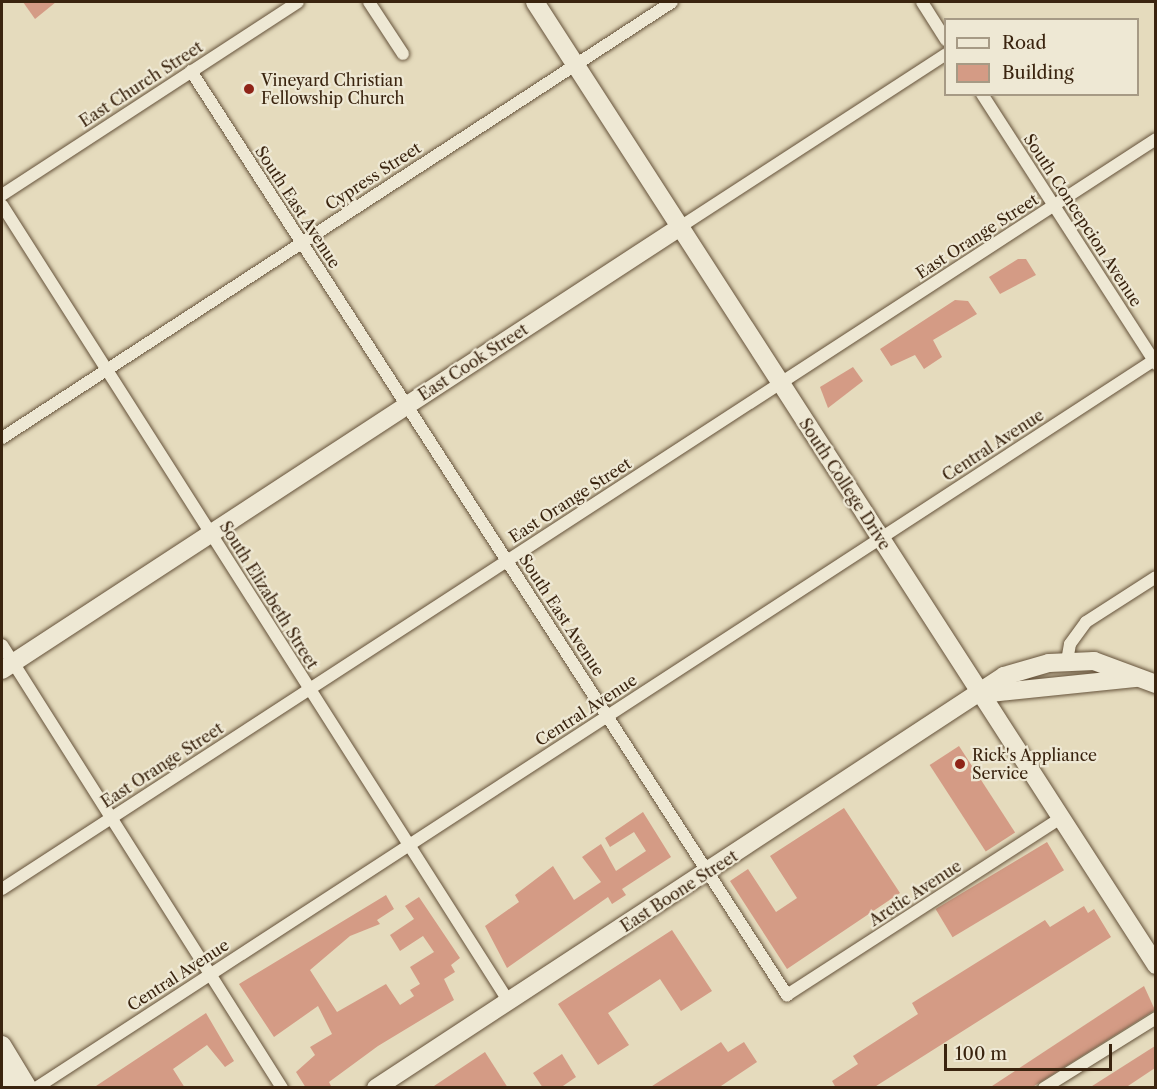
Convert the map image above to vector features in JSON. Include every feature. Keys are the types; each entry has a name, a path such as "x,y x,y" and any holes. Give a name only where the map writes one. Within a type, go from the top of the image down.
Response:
{"street":[{"name":"East Church Street","path":"2,195 298,2"},
{"path":"369,2 403,54"},
{"name":"South College Drive","path":"535,2 1155,965"},
{"name":"Cypress Street","path":"2,438 672,2"},
{"path":"921,2 944,38"},
{"name":"East Cook Street","path":"7,667 944,55"},
{"name":"South East Avenue","path":"191,71 787,995"},
{"name":"South Concepcion Avenue","path":"983,96 1154,362"},
{"name":"East Orange Street","path":"2,889 1155,139"},
{"name":"South Elizabeth Street","path":"2,205 509,1002"},
{"name":"Central Avenue","path":"36,1088 1154,362"},
{"path":"1067,661 1080,628 1155,577"},
{"path":"2,645 7,667 111,818 282,1088"},
{"name":"East Boone Street","path":"376,1088 1015,672 1067,661 1106,664 1155,684"},
{"path":"981,694 1137,678"},
{"name":"Arctic Avenue","path":"787,995 1060,818"},
{"path":"1044,1088 1155,1018"},
{"path":"2,1045 28,1088"},
{"path":"2,1071 12,1088"}],"building":[{"path":"23,2 56,2 35,19"},
{"path":"1018,259 1026,259 1036,275 1000,294 989,277"},
{"path":"955,300 968,301 977,314 933,340 942,357 924,369 915,355 891,366 880,349"},
{"path":"853,367 863,381 828,408 820,387"},
{"path":"959,746 1015,832 986,851 930,765"},
{"path":"844,808 900,893 787,969 730,881 748,869 776,912 797,898 770,856"},
{"path":"643,812 671,857 622,889 626,895 612,904 608,897 507,968 485,926 519,902 515,895 553,866 574,900 601,882 582,857 601,844 616,871 646,851 634,832 610,847 605,838"},
{"path":"1047,842 1064,870 953,937 936,909"},
{"path":"386,895 394,909 377,920 380,924 350,936 310,970 337,1012 386,984 400,1005 414,996 410,990 420,984 410,967 434,952 423,936 400,951 390,935 414,919 405,906 419,897 460,958 451,965 455,972 444,979 454,1000 378,1046 329,1082 332,1088 306,1088 296,1072 315,1055 310,1047 332,1034 318,1006 274,1037 239,984"},
{"path":"1084,906 1088,913 1094,909 1111,937 873,1088 836,1088 832,1081 858,1064 853,1056 918,1014 912,1003 1045,920 1050,927"},
{"path":"672,930 712,991 681,1011 660,979 608,1013 629,1045 598,1065 558,1004"},
{"path":"1144,986 1155,1010 1031,1088 989,1088"},
{"path":"206,1013 234,1061 225,1067 207,1045 173,1069 185,1088 93,1088"},
{"path":"721,1042 728,1052 744,1042 757,1062 718,1088 649,1088"},
{"path":"1155,1046 1155,1068 1125,1088 1089,1088"},
{"path":"485,1052 508,1088 431,1088"},
{"path":"562,1054 576,1077 560,1088 543,1088 533,1073"}],"place":[{"name":"Vineyard Christian Fellowship Church","path":"249,89"},
{"name":"Rick's Appliance Service","path":"960,764"}]}
